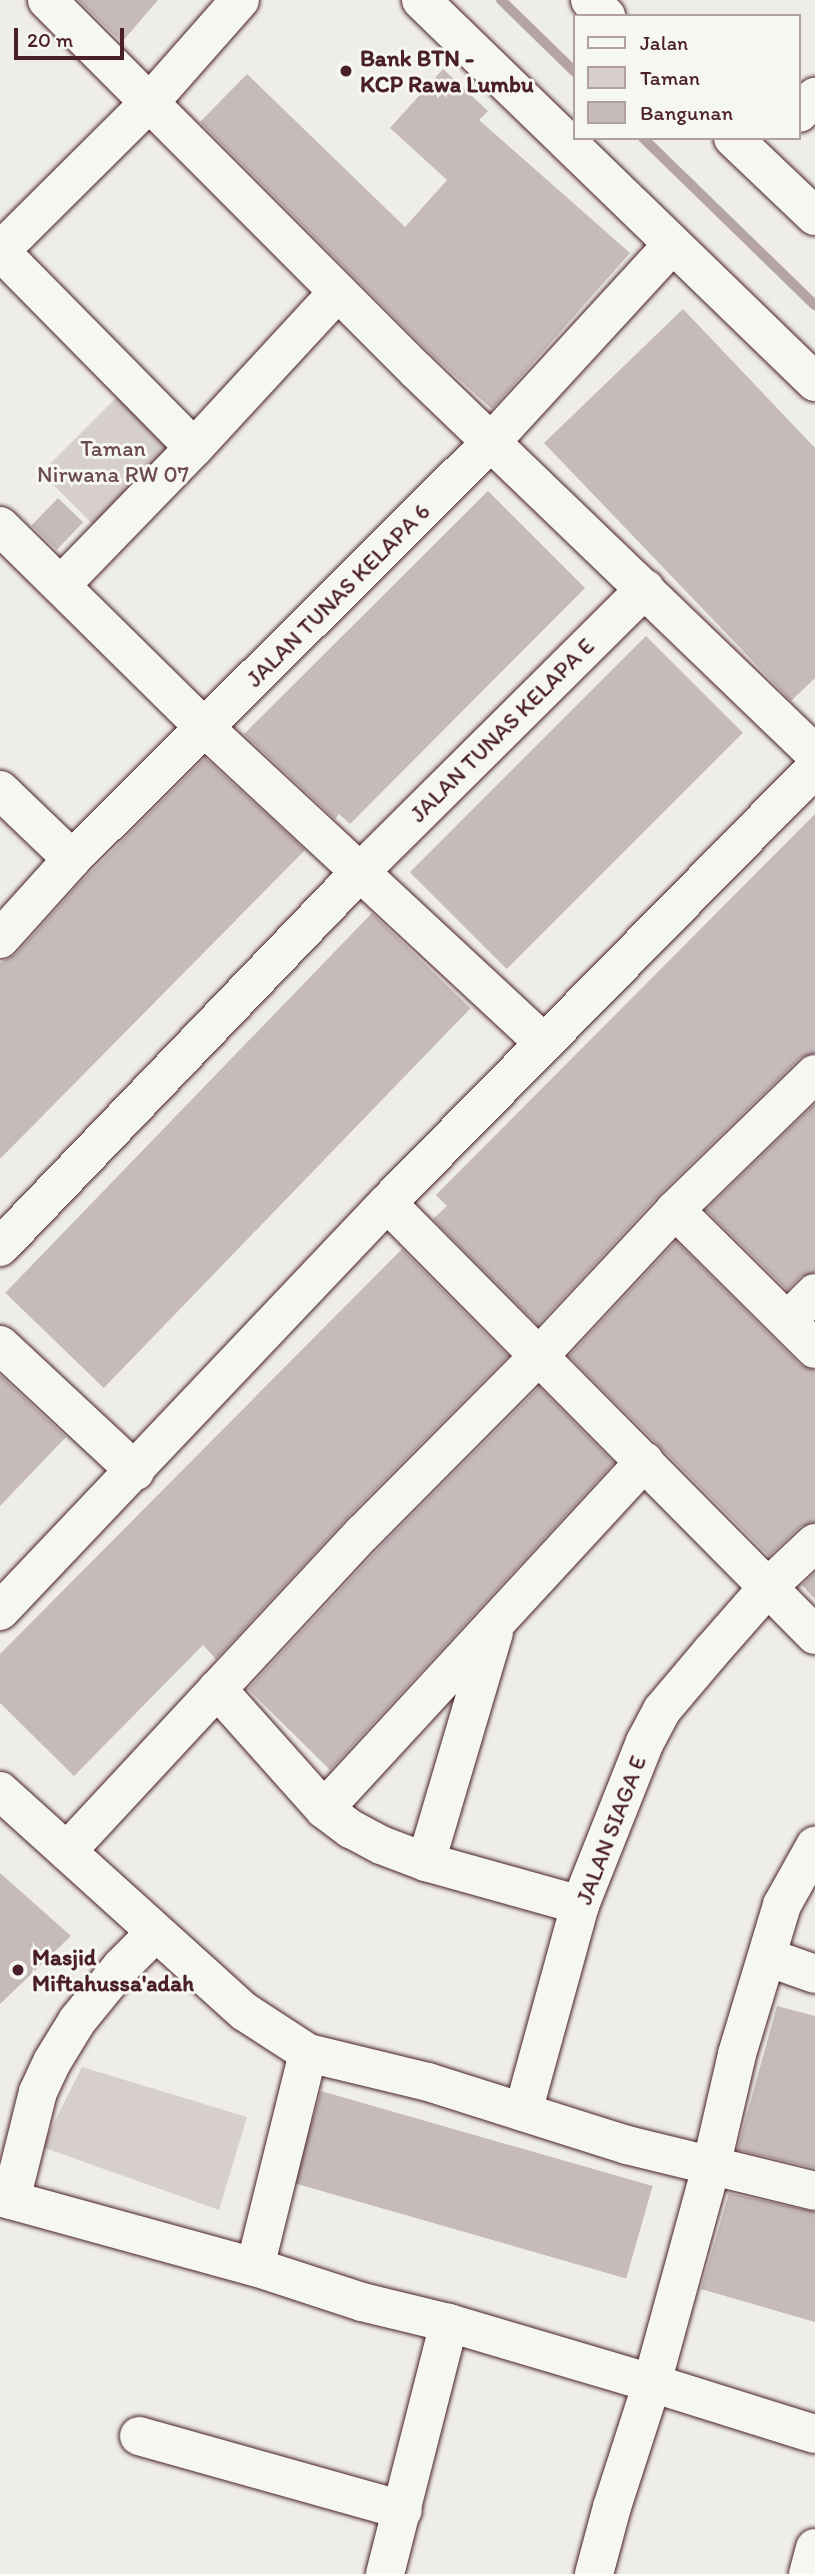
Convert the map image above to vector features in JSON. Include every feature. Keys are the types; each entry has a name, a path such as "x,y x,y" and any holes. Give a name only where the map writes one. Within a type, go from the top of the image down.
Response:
{"street":[{"path":"47,0 338,292 815,754"},
{"path":"194,448 0,251 150,102 240,0"},
{"path":"421,0 671,246 815,382"},
{"path":"590,0 604,14"},
{"path":"801,111 815,97"},
{"path":"753,145 815,216"},
{"name":"JALAN TUNAS KELAPA 6","path":"0,939 72,859 491,442 671,246"},
{"path":"62,584 194,448 338,292"},
{"path":"4,537 62,584 205,728 544,1043"},
{"name":"JALAN TUNAS KELAPA E","path":"0,1247 360,872 645,589"},
{"path":"0,1611 387,1203 815,768"},
{"path":"0,790 72,859"},
{"path":"67,1851 363,1533 539,1356 675,1210 815,1074"},
{"path":"387,1203 815,1635"},
{"path":"675,1210 815,1349"},
{"path":"788,1320 815,1293"},
{"path":"0,1345 135,1471"},
{"path":"324,1809 496,1626 645,1461"},
{"name":"JALAN SIAGA E","path":"523,2112 580,1905 631,1773 662,1710 769,1586 815,1543"},
{"path":"426,1862 496,1626"},
{"path":"217,1689 324,1809 381,1845 426,1862 580,1905"},
{"path":"0,1791 245,2012 308,2053 415,2079 627,2145 815,2191"},
{"path":"594,2574 612,2507 652,2383 711,2167 737,2054 782,1905 815,1846"},
{"path":"155,1933 121,1967 77,2021 52,2062 38,2092 6,2198 255,2267 362,2302 449,2323 815,2434"},
{"path":"767,1957 815,1974"},
{"path":"255,2267 308,2053"},
{"path":"385,2574 449,2323"},
{"path":"139,2436 403,2510"},
{"path":"808,2574 815,2548"}],"green space":[{"name":"Taman Nirwana RW 07","path":"124,390 183,449 100,531 41,473"},
{"path":"82,2067 247,2117 219,2210 42,2147"}],"building":[{"path":"78,0 158,0 122,42"},
{"path":"443,69 488,111 479,120 630,253 492,409 431,354 200,122 247,74 405,227 447,180 390,128"},
{"path":"683,309 815,448 815,678 791,701 544,443"},
{"path":"488,491 585,588 350,824 339,814 335,819 244,734"},
{"path":"58,498 83,522 57,550 32,525"},
{"path":"646,636 743,733 507,969 410,872"},
{"path":"205,758 305,850 0,1159 0,963 16,954 78,885"},
{"path":"815,814 815,1053 800,1058 660,1194 538,1325 433,1219 447,1206 436,1195"},
{"path":"372,913 471,1008 104,1388 5,1293"},
{"path":"815,1104 815,1272 800,1277 787,1290 706,1210"},
{"path":"676,1241 800,1365 815,1370 815,1522 800,1527 769,1556 569,1356"},
{"path":"402,1249 508,1356 347,1518 216,1659 203,1645 74,1776 0,1703 0,1654"},
{"path":"0,1375 66,1437 0,1506"},
{"path":"539,1387 614,1463 330,1770 248,1689 379,1548"},
{"path":"815,1573 815,1599 802,1585"},
{"name":"Masjid Miftahussa'adah","path":"0,1873 71,1936 0,2004"},
{"path":"777,2006 815,2016 815,2168 737,2150"},
{"path":"321,2091 653,2186 626,2278 295,2183"},
{"path":"729,2193 815,2212 815,2322 701,2289"}],"waterway":[{"path":"501,0 574,71"},
{"path":"645,140 815,305"}],"place":[{"name":"Bank BTN - KCP Rawa Lumbu","path":"346,71"},
{"name":"Masjid Miftahussa'adah","path":"18,1970"}]}
